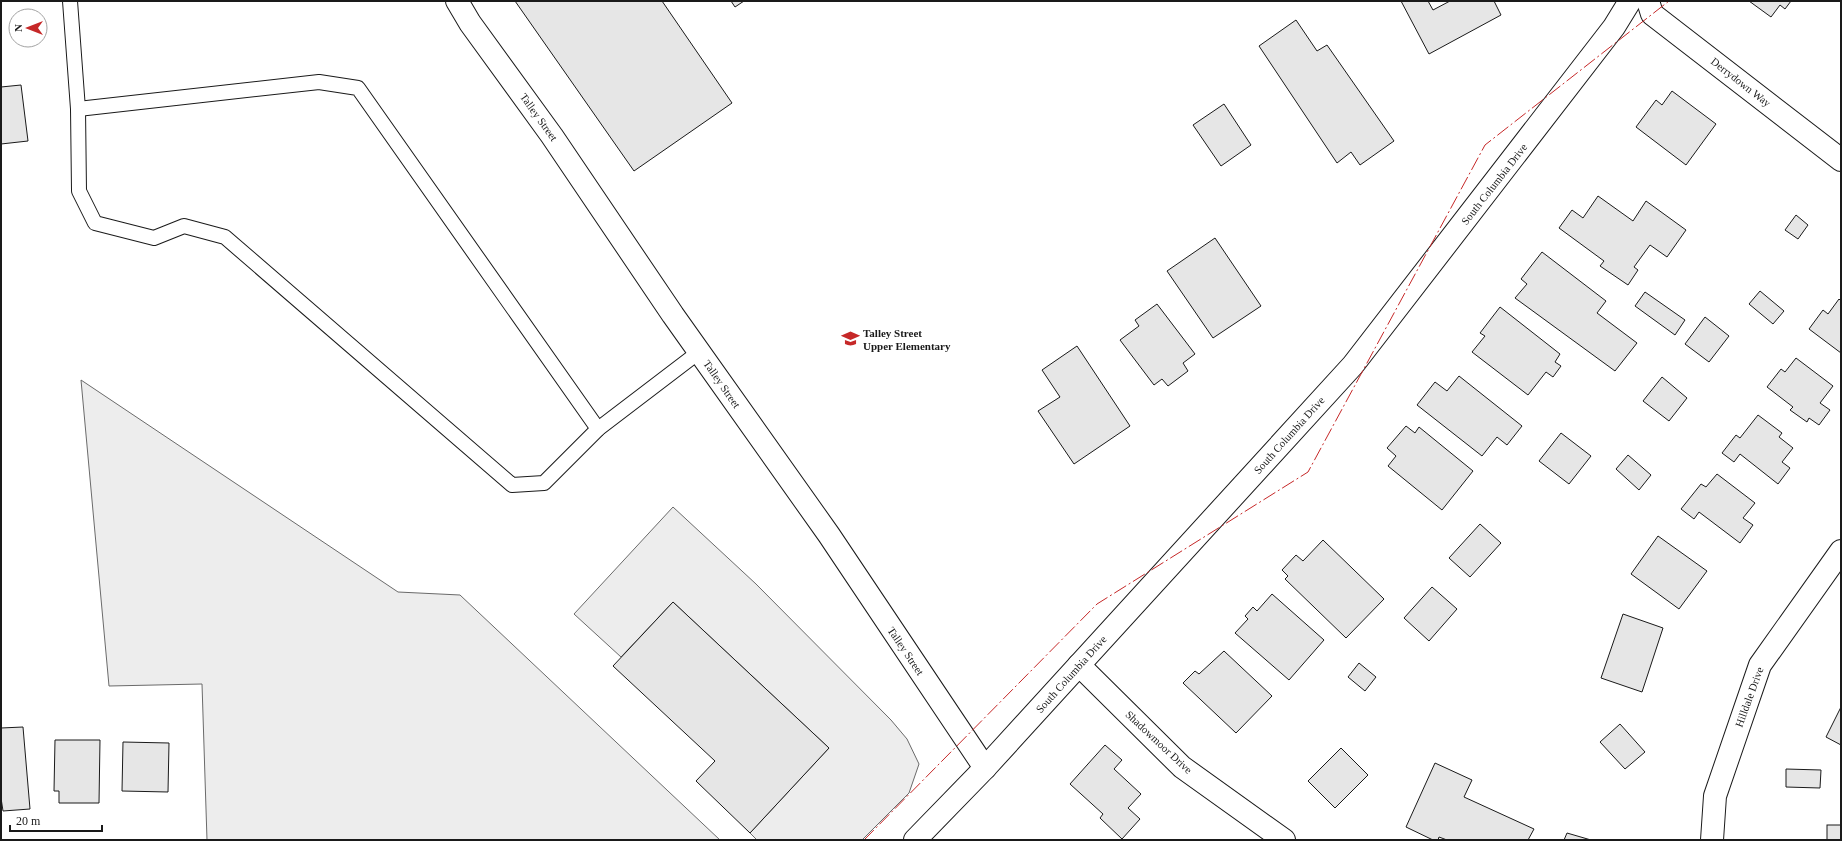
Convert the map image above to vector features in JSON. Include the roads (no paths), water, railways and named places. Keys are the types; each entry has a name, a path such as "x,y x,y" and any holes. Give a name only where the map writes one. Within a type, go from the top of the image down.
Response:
{"street":[{"name":"Talley Street","path":"457,1 470,23 552,136 699,352 829,535 985,768"},
{"name":"South Columbia Drive","path":"915,840 985,768 1353,364 1505,170 1614,27 1630,1"},
{"name":"Derrydown Way","path":"1648,1 1652,14 1841,160"},
{"name":"Hilldale Drive","path":"1712,840 1715,796 1760,665 1841,551"},
{"name":"Shadowmoor Drive","path":"1079,665 1182,767 1284,840"}],"lane":[{"path":"70,1 78,110 79,191 95,223 154,238 184,226 225,237 512,485 544,483 598,429 699,352"},
{"path":"78,110 319,82 358,88 598,429"}],"place":[{"name":"Talley Street Upper Elementary","path":"850,339"}]}
